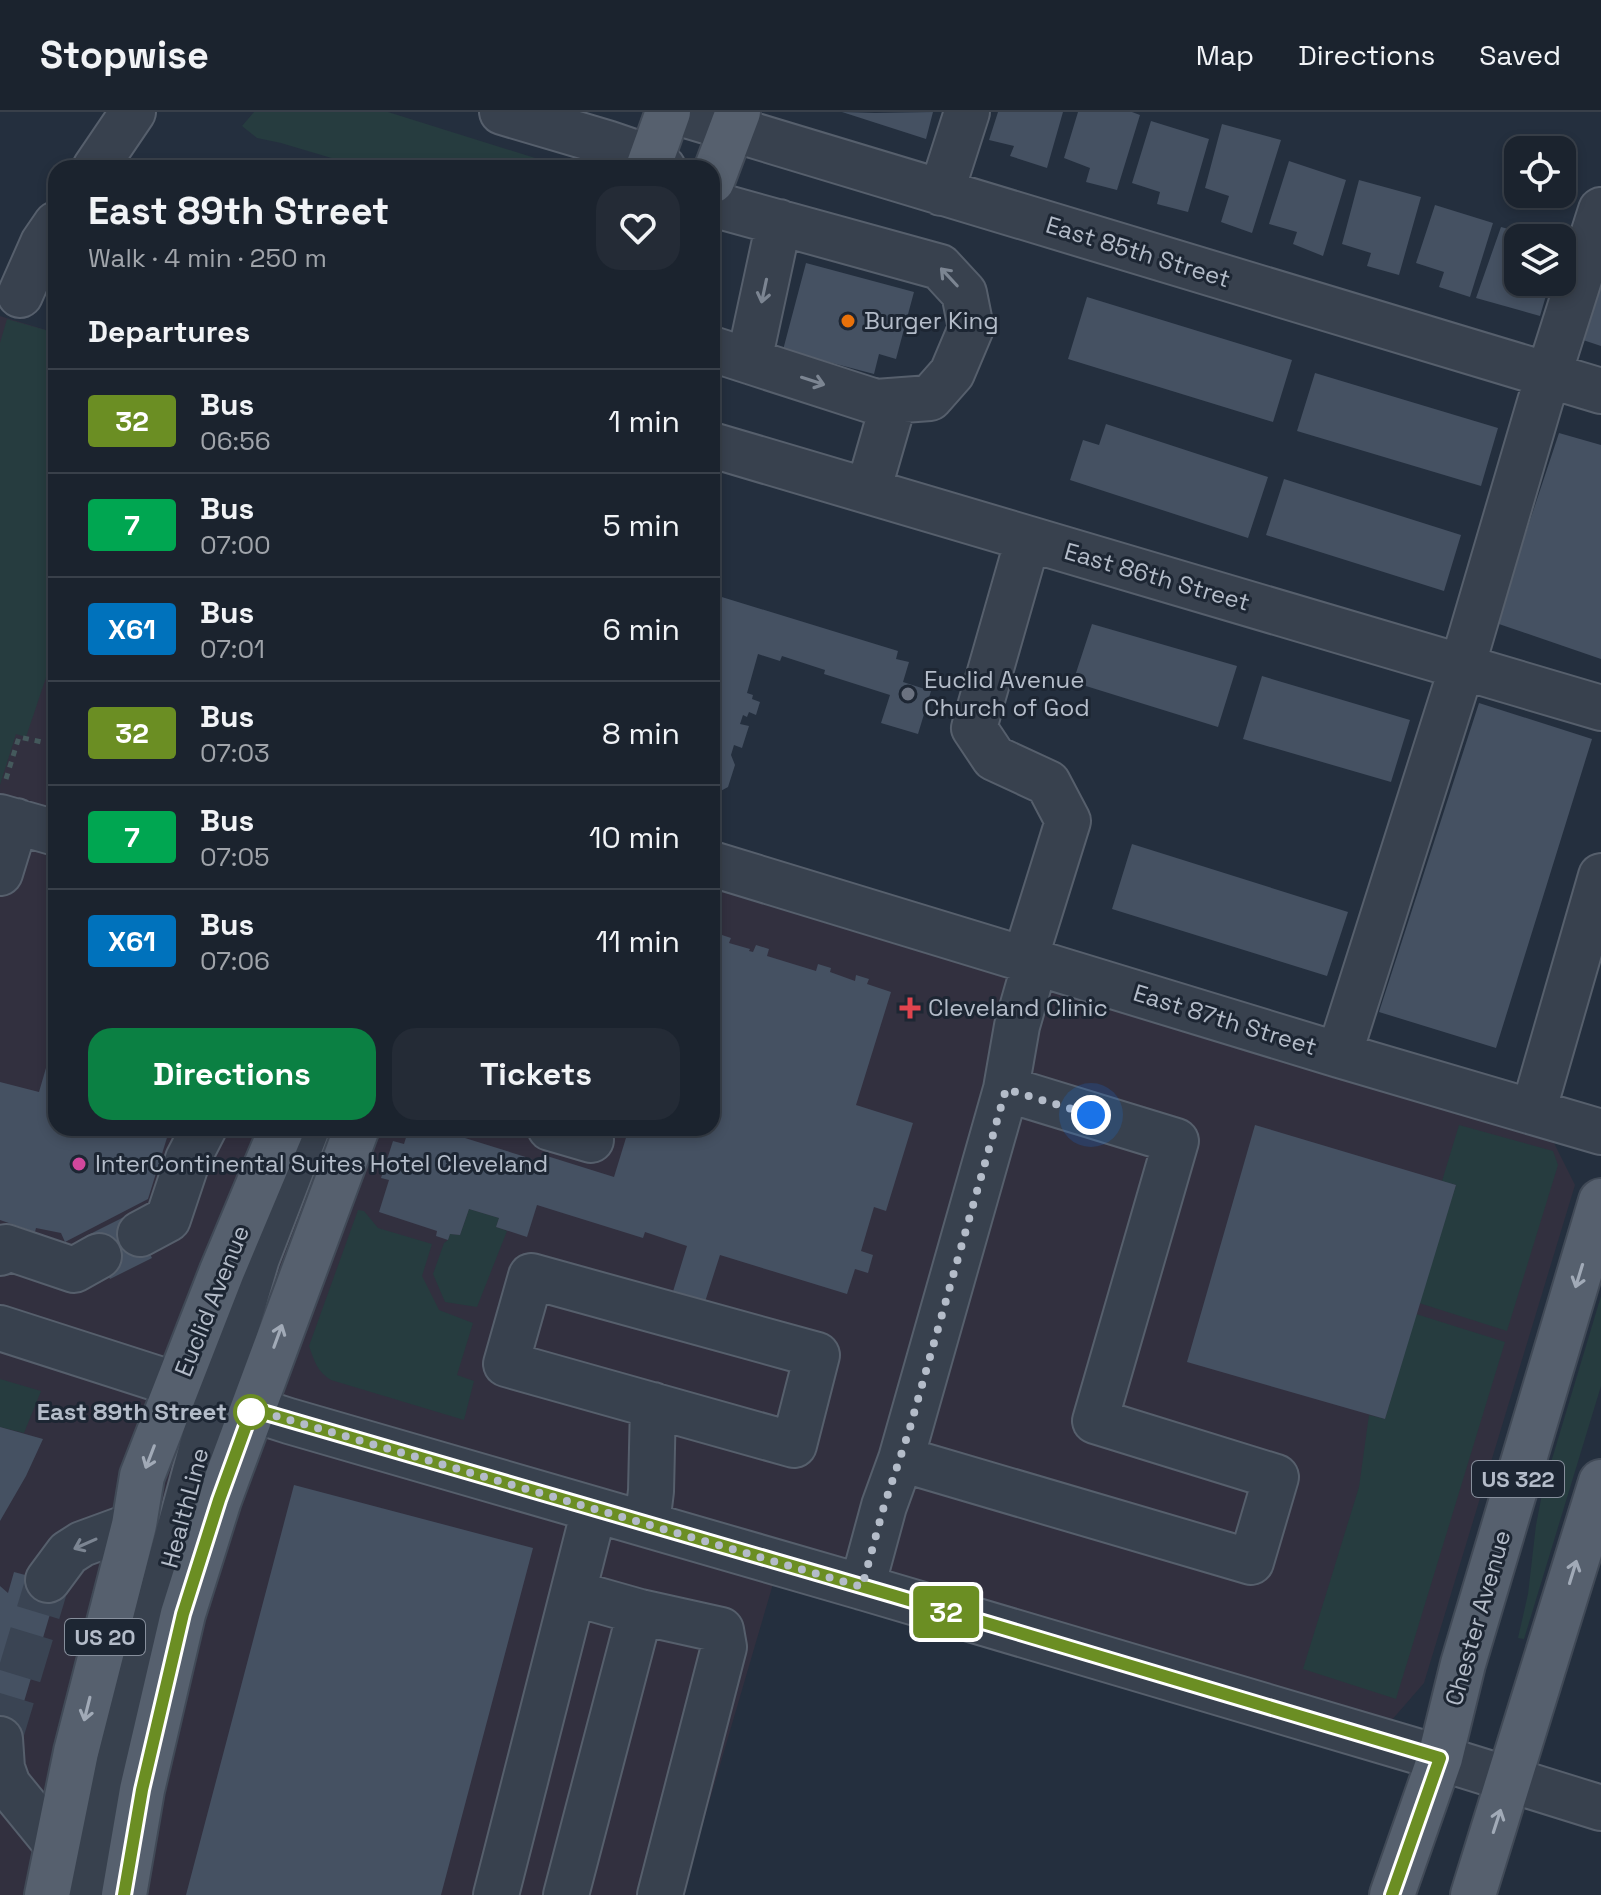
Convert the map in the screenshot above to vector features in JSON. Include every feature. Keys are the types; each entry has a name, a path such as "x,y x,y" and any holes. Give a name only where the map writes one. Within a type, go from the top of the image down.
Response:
{"main road":[{"path":"655,160 668,112"},
{"path":"720,160 735,121"},
{"name":"Euclid Avenue","path":"124,1895 142,1790 183,1614 219,1500 215,1397 222,1271 279,1136"},
{"name":"Euclid Avenue","path":"47,1895 76,1752 134,1525 142,1476 215,1397 353,1136"},
{"name":"Chester Avenue","path":"1392,1895 1440,1758 1463,1664 1601,1201"},
{"name":"US 322","path":"1473,1895 1601,1482"}],"street":[{"path":"100,160 133,112"},
{"path":"502,112 607,143 643,160"},
{"name":"East 85th Street","path":"676,112 735,121 941,193 1601,391"},
{"path":"941,193 967,112"},
{"path":"720,206 779,222 940,267 964,293 971,328 952,373 930,398 876,402 730,355 779,222"},
{"path":"1339,1055 1462,667 1548,375 1601,210"},
{"path":"25,297 48,236"},
{"path":"868,491 894,401"},
{"name":"East 86th Street","path":"720,447 1601,708"},
{"path":"862,1587 1006,1089 1030,961 1068,821 1048,783 994,758 974,728 1028,539"},
{"path":"0,873 19,813"},
{"name":"East 87th Street","path":"720,866 1601,1132"},
{"path":"1533,1112 1601,876"},
{"path":"901,1459 1251,1562 1276,1477 1095,1421 1176,1141 1006,1089"},
{"path":"140,1234 168,1219 188,1159 200,1136"},
{"name":"HealthLine","path":"84,1895 102,1834 135,1691 215,1397 257,1258 304,1136"},
{"path":"577,1136 591,1140"},
{"path":"3,1250 74,1270 99,1256"},
{"path":"649,1508 680,1447 656,1406 506,1364 531,1276 817,1355 794,1445 656,1406"},
{"path":"0,1328 215,1397 594,1510 649,1508 862,1587 1601,1808"},
{"path":"649,1508 623,1437 656,1406"},
{"path":"496,1895 594,1510"},
{"path":"48,1580 68,1553 82,1544 134,1525"},
{"path":"573,1593 721,1630 724,1647 660,1895"},
{"path":"566,1895 640,1612"},
{"path":"0,1739 2,1768 8,1785 57,1845"}],"path":[{"path":"19,813 19,737 48,743"}],"shaded area":[{"name":"Cleveland Clinic","path":"0,316 48,331 48,1136 720,1136 720,891 1554,1143 1575,1185 1424,1683 1391,1721 785,1543 682,1895 0,1895"}],"green space":[{"path":"254,112 388,112 541,160 338,160 257,138 242,126"},
{"path":"7,319 48,331 48,672 26,737 16,734 0,785 0,343"},
{"path":"1459,1125 1553,1151 1558,1165 1507,1331 1419,1303 1456,1185 1442,1181"},
{"path":"469,1209 499,1218 496,1227 507,1231 477,1307 445,1302 433,1274 444,1243 450,1234 460,1235"},
{"path":"358,1210 364,1211 378,1228 432,1244 422,1276 439,1310 473,1323 457,1375 474,1381 464,1420 331,1380 317,1365 309,1346"},
{"path":"1601,1296 1601,1386 1524,1639 1518,1638 1528,1594 1543,1489"},
{"path":"1416,1314 1505,1342 1396,1699 1303,1669 1359,1487 1369,1415 1385,1419"},
{"path":"0,1379 41,1391 24,1433 0,1427"}],"building":[{"path":"842,112 875,113 933,112 926,139"},
{"path":"998,112 1063,112 1047,168 1010,156 1014,146 989,140"},
{"path":"1078,112 1132,112 1140,115 1117,190 1086,182 1090,168 1064,158"},
{"path":"1151,121 1209,139 1188,212 1157,204 1160,192 1132,183"},
{"path":"1222,124 1281,140 1252,233 1221,222 1229,196 1205,188"},
{"path":"1289,161 1346,180 1323,256 1293,244 1297,232 1269,224"},
{"path":"1359,180 1421,197 1399,275 1367,266 1371,253 1342,244"},
{"path":"1435,205 1493,223 1470,297 1439,287 1444,272 1416,263"},
{"path":"1501,227 1504,228 1504,296 1546,296 1540,316 1476,298"},
{"name":"Burger King","path":"806,263 914,292 896,359 879,354 874,374 783,350"},
{"path":"1601,284 1601,346 1583,340"},
{"path":"1087,297 1292,360 1273,422 1068,359"},
{"path":"1315,373 1498,428 1481,486 1297,431"},
{"path":"1106,424 1268,477 1248,538 1070,480 1083,440 1099,445"},
{"path":"1559,433 1601,445 1601,659 1496,623"},
{"path":"1284,479 1461,535 1444,591 1266,535"},
{"name":"Euclid Avenue Church of God","path":"720,596 898,651 896,659 909,662 903,682 931,691 918,734 881,723 890,695 824,674 825,670 782,656 780,661 758,654 747,693 760,702 756,715 749,712 747,717 743,715 740,724 749,726 742,748 734,745 731,755 735,765 728,787 720,791"},
{"path":"1092,624 1237,666 1218,727 1073,682"},
{"path":"1262,676 1410,720 1391,782 1243,739"},
{"path":"1479,703 1592,739 1496,1048 1379,1012"},
{"path":"1132,844 1348,912 1327,976 1112,909"},
{"path":"720,934 731,938 729,943 749,951 753,952 756,945 769,949 767,956 816,971 818,964 855,981 856,975 869,979 867,984 891,992 856,1105 913,1123 886,1211 874,1207 861,1251 873,1255 868,1273 855,1269 847,1294 720,1255 703,1308 671,1298 687,1246 645,1232 643,1238 537,1205 527,1237 496,1227 499,1218 469,1209 460,1235 450,1234 448,1240 436,1236 437,1231 379,1212 389,1180 381,1178 393,1141 404,1144 406,1136 466,1136 532,1159 529,1169 541,1173 547,1156 614,1177 627,1136 720,1136"},
{"name":"InterContinental Suites Hotel Cleveland","path":"48,1061 48,1136 168,1136 148,1199 65,1242 61,1233 36,1228 35,1232 0,1220 0,1082 39,1092"},
{"path":"1255,1125 1456,1185 1385,1419 1187,1362"},
{"path":"130,1214 152,1258 110,1279 88,1235"},
{"path":"0,1427 43,1439 0,1521"},
{"path":"294,1485 533,1548 441,1895 186,1895"},
{"path":"14,1572 59,1584 12,1742 0,1738 0,1586 8,1593"}],"tunnel":[{"path":"0,1739 48,1580"}],"bus line":[{"name":"32","path":"124,1895 142,1790 183,1614 252,1409 1440,1758 1392,1895"}],"place":[{"name":"Burger King","path":"848,321"},
{"name":"Euclid Avenue Church of God","path":"908,694"},
{"name":"Cleveland Clinic","path":"910,1008"},
{"name":"InterContinental Suites Hotel Cleveland","path":"79,1164"},
{"name":"East 89th Street","path":"251,1412"}],"route":[{"path":"251,1412 252,1409 862,1587 1006,1089 1091,1115"}]}
